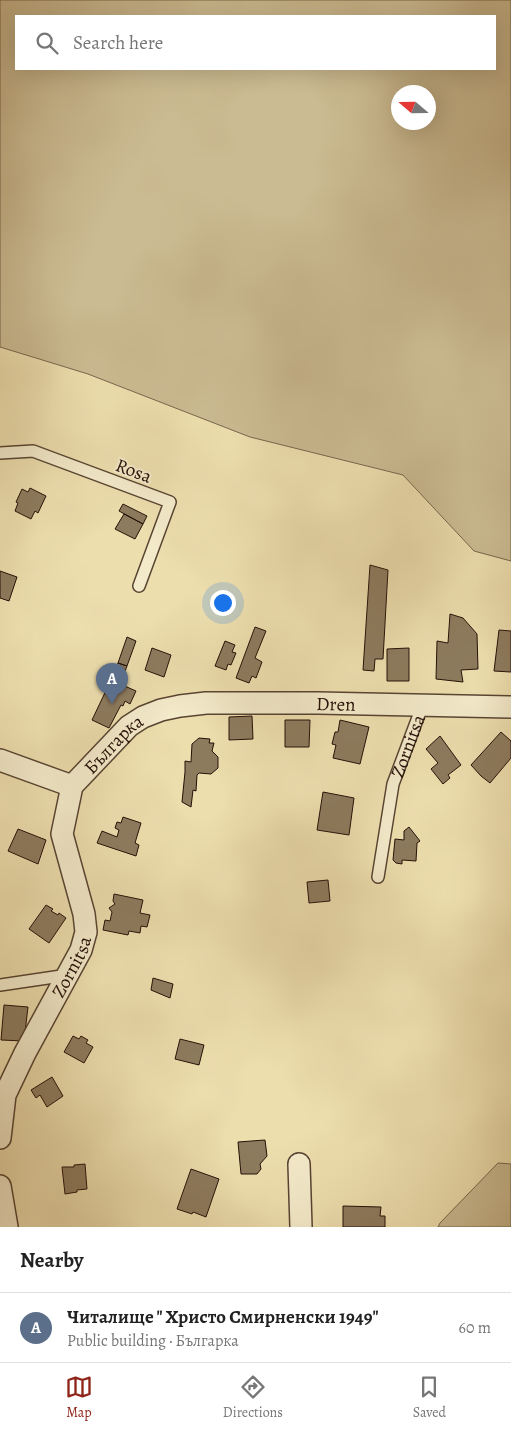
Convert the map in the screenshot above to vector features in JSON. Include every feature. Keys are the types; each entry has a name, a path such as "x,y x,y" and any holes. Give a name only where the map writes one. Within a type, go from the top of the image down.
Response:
{"street":[{"name":"Dren","path":"161,710 206,703 423,704 511,707"},
{"name":"Българка","path":"72,786 129,726 143,717 161,710"},
{"path":"0,760 72,786"},
{"name":"Zornitsa","path":"0,1138 5,1095 25,1053 81,950 86,932 84,914 62,834 72,786"},
{"path":"300,1164 301,1227"},
{"path":"0,1186 7,1227"}],"lane":[{"name":"Rosa","path":"0,453 33,451 170,502 139,586"},
{"name":"Zornitsa","path":"378,877 393,784 423,704"},
{"path":"0,985 68,975"}],"shaded area":[{"path":"0,0 511,0 511,561 474,551 403,475 250,437 88,374 0,347"},
{"path":"498,1163 511,1164 511,1227 438,1227 440,1223"}],"building":[{"path":"30,488 46,496 38,513 35,511 31,519 15,511 18,503 16,502 22,489 28,492"},
{"path":"123,504 147,516 143,524 119,511"},
{"path":"124,514 143,524 135,539 115,529"},
{"path":"370,565 388,570 383,659 375,659 374,671 363,670"},
{"path":"0,571 17,577 9,601 0,598"},
{"path":"450,614 463,618 477,634 478,669 461,670 463,682 436,679 437,641 448,643"},
{"path":"255,627 266,631 255,658 262,662 256,678 252,676 249,683 236,678"},
{"path":"499,630 511,631 511,672 494,671"},
{"path":"127,637 136,641 127,666 118,663"},
{"path":"225,641 235,645 232,652 236,653 231,665 228,664 226,670 215,666"},
{"path":"152,648 171,655 164,677 145,670"},
{"path":"409,648 409,681 387,681 387,649"},
{"path":"118,663 127,666 120,684 111,680"},
{"path":"111,680 136,691 130,704 125,701 123,706 121,705 109,728 92,720"},
{"path":"252,716 253,739 229,740 229,717"},
{"path":"285,720 310,720 309,747 285,747"},
{"path":"340,720 369,727 360,764 333,758 336,745 332,744 335,732 338,732"},
{"path":"501,732 511,741 511,758 490,783 471,765"},
{"path":"440,736 461,765 448,775 450,778 443,784 431,769 438,763 426,749"},
{"path":"199,738 210,739 209,743 214,743 212,751 218,757 218,768 211,774 199,773 197,775 196,791 193,790 191,807 182,802 185,761 191,762 192,744"},
{"path":"323,792 354,798 349,835 317,830"},
{"path":"123,817 141,823 135,843 139,845 136,856 97,843 102,831 117,837 119,830 115,828 117,822 121,823"},
{"path":"409,827 420,841 417,843 416,861 402,860 402,864 396,863 393,860 395,839 404,840 404,831"},
{"path":"18,829 46,840 38,864 8,851"},
{"path":"328,880 330,901 309,903 307,882"},
{"path":"114,894 143,900 140,913 150,915 147,927 141,926 140,933 129,931 128,935 103,930 105,920 110,921 112,912 109,908 115,904 113,901"},
{"path":"46,905 53,909 51,911 58,915 59,913 66,918 49,943 29,929"},
{"path":"153,978 173,984 170,998 151,990"},
{"path":"4,1005 28,1007 24,1041 1,1040"},
{"path":"73,1036 79,1039 81,1036 88,1040 86,1043 93,1047 84,1063 64,1052"},
{"path":"180,1039 204,1045 199,1065 175,1059"},
{"path":"52,1077 63,1096 47,1107 40,1095 36,1098 31,1090"},
{"path":"265,1140 267,1156 260,1164 261,1169 257,1174 241,1174 238,1142"},
{"path":"85,1164 87,1189 65,1194 62,1167 74,1167 74,1165"},
{"path":"191,1169 219,1179 206,1217 177,1209"},
{"path":"343,1206 381,1207 380,1216 385,1216 385,1227 343,1227"}],"place":[{"name":"Читалище \" Христо Смирненски 1949\"","path":"112,704"}]}
